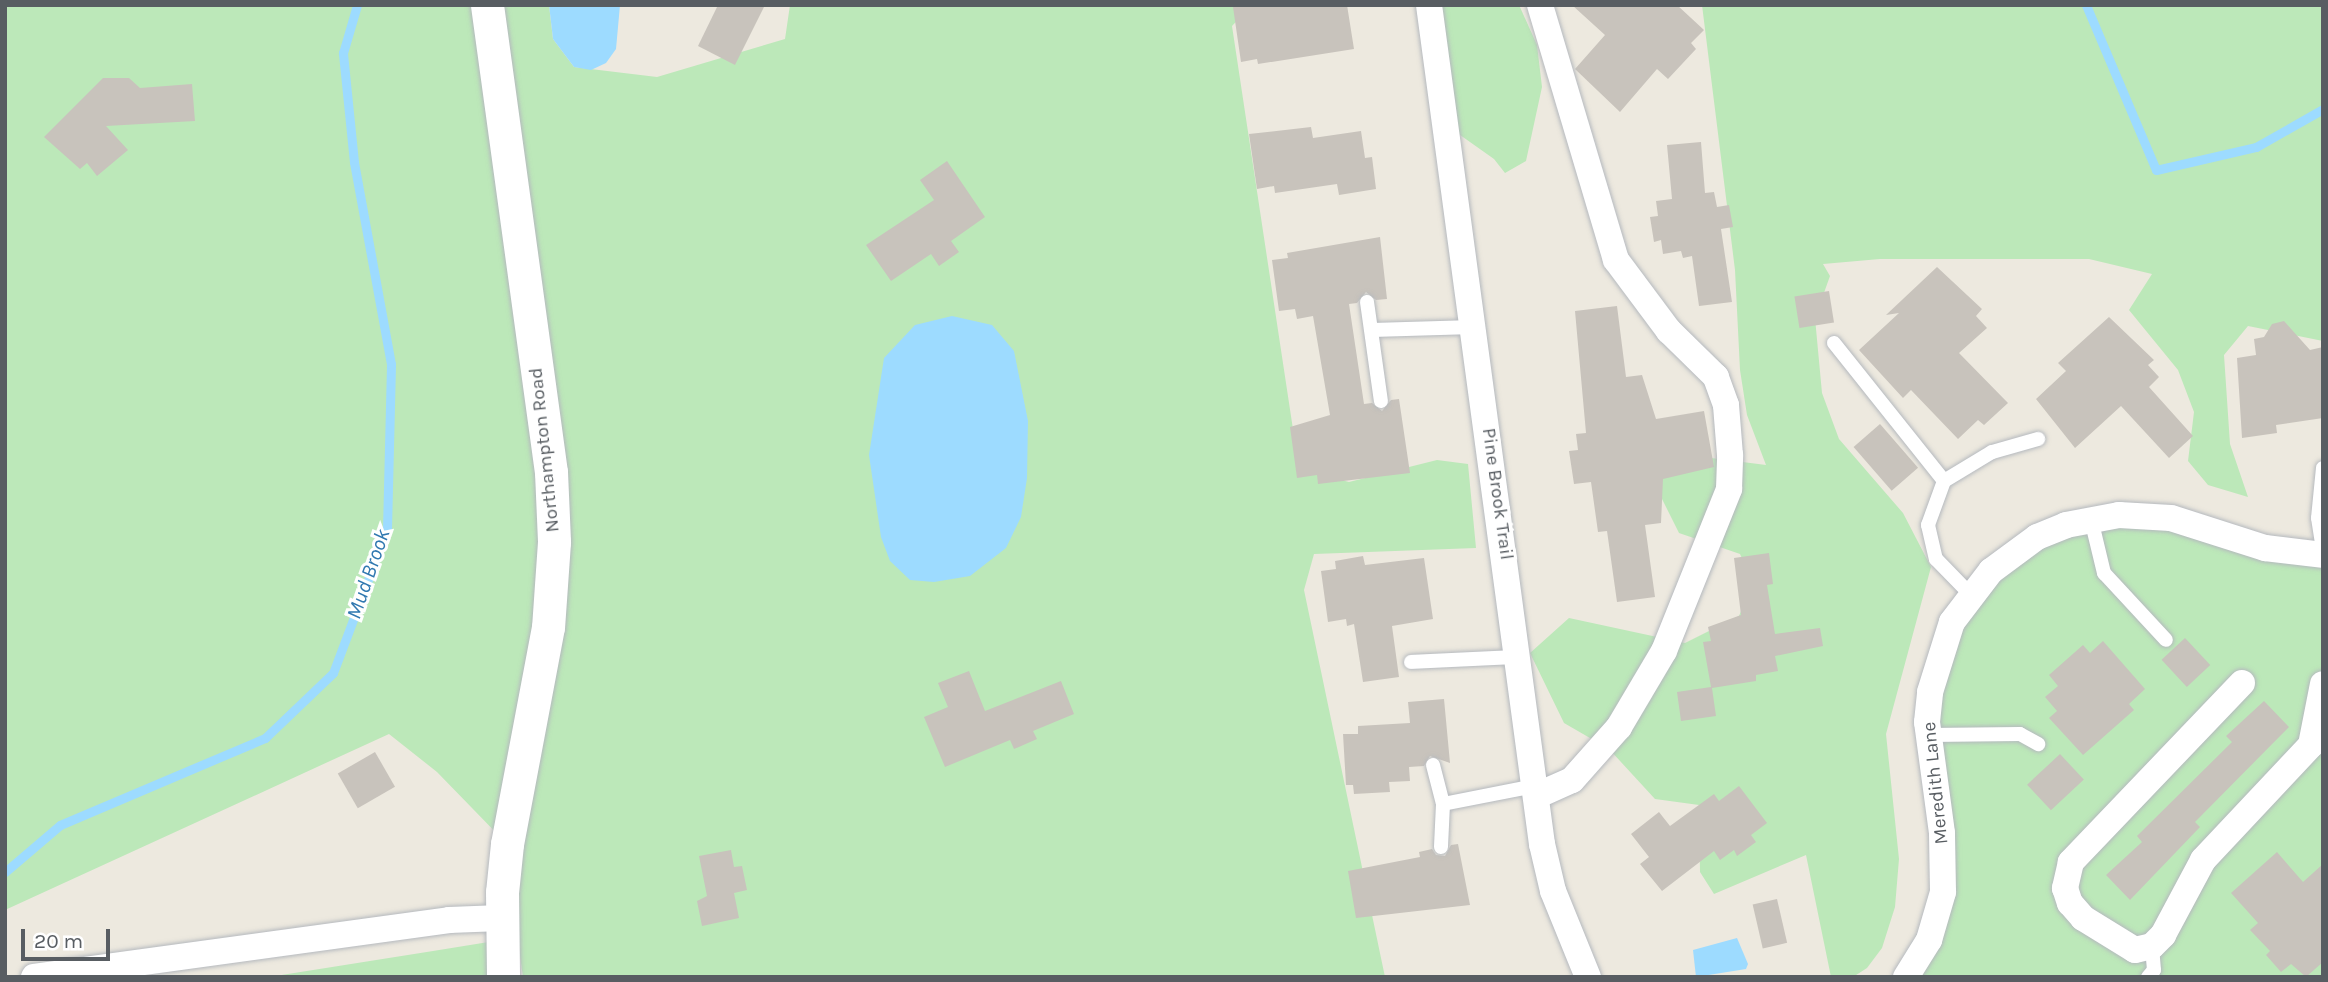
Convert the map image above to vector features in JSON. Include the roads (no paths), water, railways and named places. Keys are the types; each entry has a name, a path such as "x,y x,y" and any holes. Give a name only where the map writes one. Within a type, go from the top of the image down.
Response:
{"street":[{"name":"Northampton Road","path":"487,5 551,472 554,542 549,616 507,844 501,918 503,977"},
{"name":"Pine Brook Trail","path":"1429,5 1535,791 1553,891 1588,977"},
{"path":"1535,791 1572,780 1619,727 1664,651 1729,489 1730,455 1726,405 1716,377 1669,331 1616,260 1540,5"},
{"name":"Meredith Lane","path":"1906,977 1929,940 1943,892 1942,832 1929,735 1930,692 1944,644 1970,594 2013,552 2037,537 2091,519 2171,518 2265,548 2323,555"},
{"path":"2242,683 2071,862 2065,888 2070,903 2083,918 2135,950 2152,946 2203,860 2311,745 2323,684"},
{"path":"34,977 449,920 501,918"}],"lane":[{"path":"1367,302 1381,401"},
{"path":"1371,331 1474,327"},
{"path":"1834,343 1944,481"},
{"path":"1970,594 1936,559 1928,525 1944,481 1992,452 2038,439"},
{"path":"2323,468 2318,517 2323,549"},
{"path":"2091,519 2104,573 2166,640"},
{"path":"1411,662 1519,657"},
{"path":"1929,735 2020,734 2038,744"},
{"path":"1433,765 1443,804 1441,847"},
{"path":"1443,804 1535,791"},
{"path":"2148,977 2154,970 2152,946"}],"water":[{"path":"549,5 620,5 616,49 606,63 591,70 574,67 553,39"},
{"path":"952,316 992,325 1014,351 1028,421 1027,478 1021,517 1006,548 970,576 934,582 910,580 890,561 881,537 869,455 884,358 915,325"},
{"path":"1737,938 1748,964 1746,969 1696,977 1693,950"}],"waterway":[{"name":"Mud Brook","path":"5,872 60,825 265,738 333,673 387,529 391,364 354,162 343,53 357,5"},
{"path":"2086,5 2156,170 2256,147 2323,109"}]}
